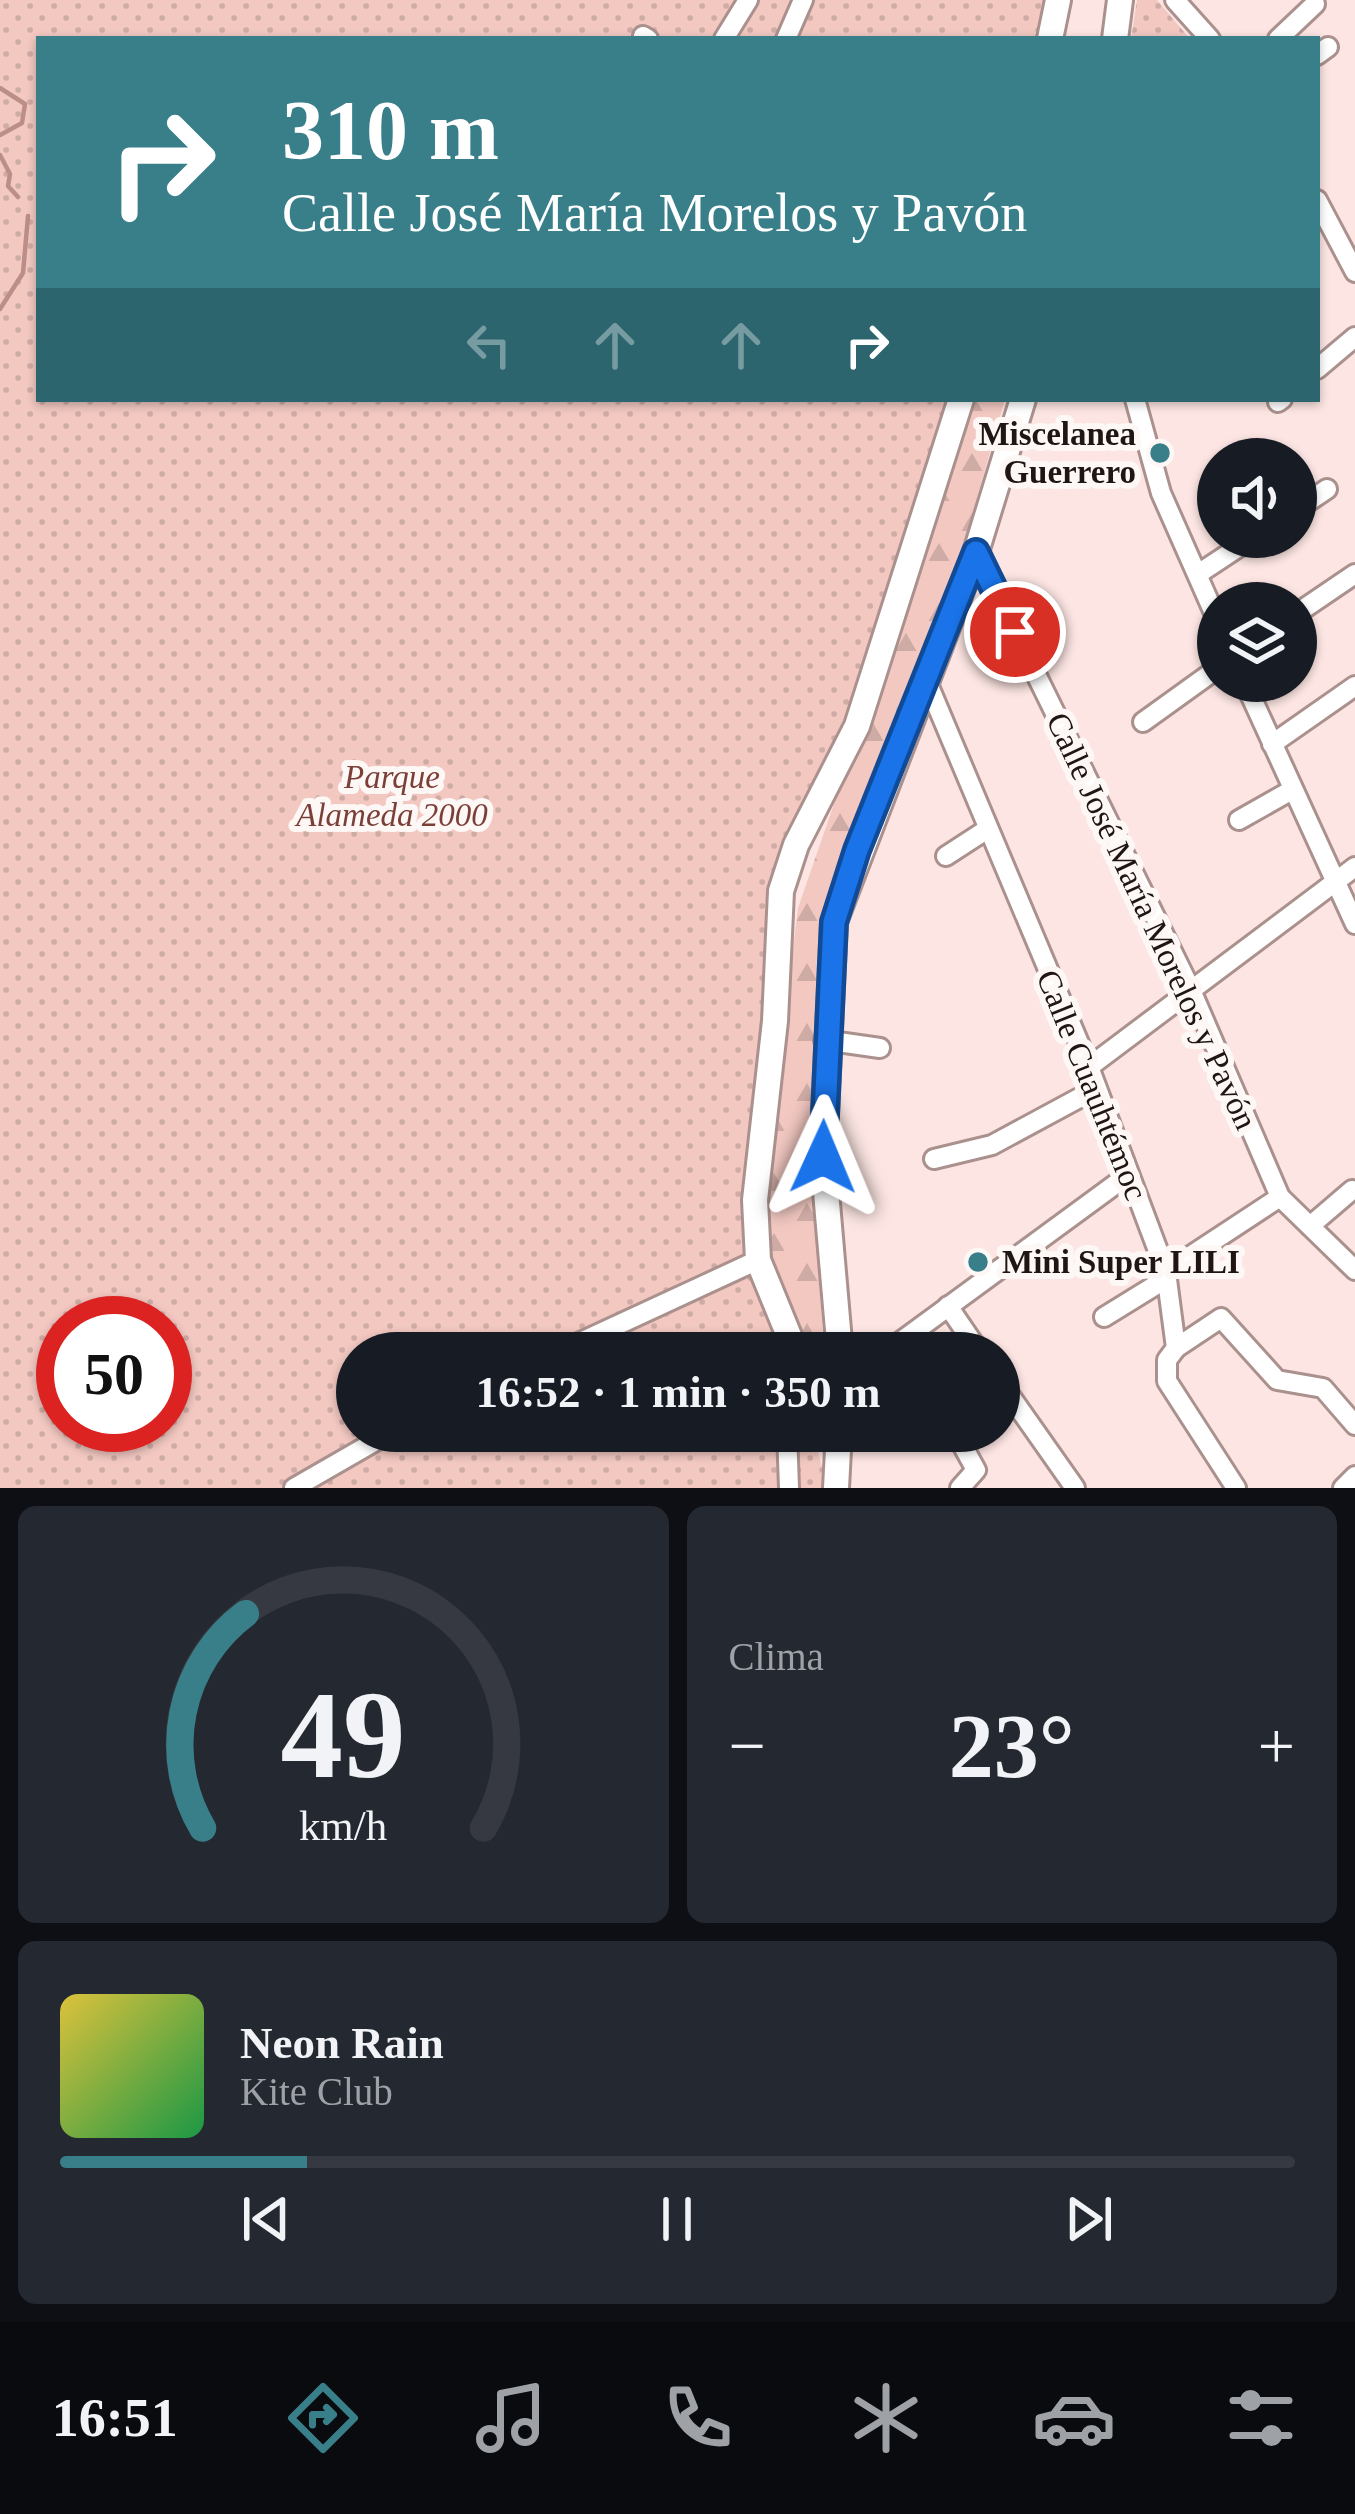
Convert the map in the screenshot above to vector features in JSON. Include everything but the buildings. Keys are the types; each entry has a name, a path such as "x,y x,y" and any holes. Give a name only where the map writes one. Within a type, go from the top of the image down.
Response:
{"main road":[{"path":"1051,36 1058,0"},
{"path":"1115,36 1120,0"},
{"path":"787,1332 758,1260 754,1200 772,1058 784,878 857,726 960,402"},
{"path":"838,1332 823,1157 828,963 844,884 976,552 1022,402"},
{"path":"836,1452 840,1485"}],"street":[{"path":"726,36 748,0"},
{"path":"787,36 803,0"},
{"path":"1175,0 1207,36"},
{"path":"1281,36 1316,4"},
{"path":"1322,224 1355,272"},
{"path":"1320,366 1355,337"},
{"path":"1136,402 1151,463 1201,582"},
{"path":"1317,496 1327,490"},
{"name":"Calle José María Morelos y Pavón","path":"976,552 1191,990 1280,1197 1355,1270"},
{"path":"1198,574 1223,558"},
{"path":"1317,600 1355,574"},
{"name":"Calle Cuauhtémoc","path":"925,677 1089,1067 1165,1276 1176,1348 1166,1364 1167,1381 1236,1488"},
{"path":"1143,722 1197,683"},
{"path":"1272,744 1355,686"},
{"path":"1253,702 1355,924"},
{"path":"1239,820 1292,790"},
{"path":"946,856 986,830"},
{"path":"1089,1067 1355,867"},
{"path":"824,1040 880,1048"},
{"path":"934,1159 992,1145 1094,1090"},
{"path":"913,1332 1128,1175"},
{"path":"1310,1226 1352,1190"},
{"path":"1104,1317 1280,1197"},
{"path":"602,1332 758,1260"},
{"path":"948,1306 966,1332"},
{"path":"1176,1348 1221,1318 1277,1380 1323,1388 1355,1425"},
{"path":"1020,1410 1075,1488"},
{"path":"293,1488 356,1452"},
{"path":"788,1452 789,1488"},
{"path":"960,1488 976,1470 966,1452"},
{"path":"1343,1488 1355,1477"}],"green space":[{"name":"Parque Alameda 2000","path":"0,0 1052,0 1044,36 36,36 36,402 948,402 854,708 776,876 755,1280 774,1332 336,1332 336,1452 818,1452 827,1488 0,1488"},
{"path":"1137,0 1157,0 1187,36 1131,36"},
{"path":"973,402 1004,402 962,551 822,922 816,1229 823,1332 796,1332 766,1243 767,1165 798,908"}],"waterway":[{"path":"0,88 25,104 22,123 0,135"},
{"path":"0,155 10,174 8,186 18,197"},
{"path":"0,309 23,273 28,216"}],"place":[{"name":"Miscelanea Guerrero","path":"1160,453"},
{"name":"Mini Super LILI","path":"978,1262"}],"route":[{"path":"823,1157 824,1040 834,922 897,745 976,552 1015,632"}]}
